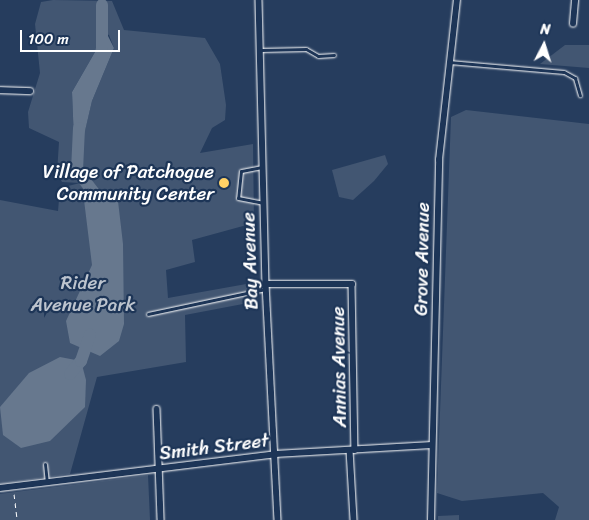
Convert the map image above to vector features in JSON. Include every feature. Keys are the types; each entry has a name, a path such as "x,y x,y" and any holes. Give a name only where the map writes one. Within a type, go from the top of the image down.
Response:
{"street":[{"name":"Bay Avenue","path":"260,0 263,203 278,520"},
{"name":"Grove Avenue","path":"431,520 439,160 449,62 458,0"},
{"path":"573,24 575,0"},
{"path":"0,90 30,91"},
{"name":"Annias Avenue","path":"266,286 352,284 354,520"},
{"path":"157,409 156,457 161,469 161,520"},
{"name":"Smith Street","path":"0,488 274,454 432,446"}],"lane":[{"path":"260,50 306,49 318,56 334,55"},
{"path":"449,62 564,72 575,78 580,95"},
{"path":"262,167 241,171 238,198 263,203"},
{"path":"148,314 266,286"},
{"path":"45,464 47,482"}],"path":[{"path":"14,493 17,520"}],"green space":[{"name":"Rider Avenue Park","path":"53,0 112,1 124,30 205,38 220,64 226,105 225,120 212,128 200,153 253,144 254,223 192,240 195,262 166,270 168,298 257,282 258,301 185,315 186,362 97,377 70,474 0,484 0,200 58,211 60,188 80,183 62,182 57,173 59,142 29,128 28,112 40,73 35,24 41,2","holes":["99,31 109,35 114,48 92,101 81,147 74,141 72,92 95,52"]},
{"path":"565,45 589,45 589,68 540,64"},
{"path":"466,110 589,124 589,520 555,520 559,507 543,493 462,501 437,493 451,117"},
{"path":"385,155 388,164 374,181 353,200 339,197 332,170"},
{"path":"148,475 150,520 0,520 0,494"},
{"path":"459,515 459,520 438,520 438,516"}],"shaded area":[{"path":"105,30 114,48 92,101 81,148 74,141 72,92 95,52 99,31"},
{"path":"87,186 118,201 123,244 124,324 119,341 100,356 70,343 66,321 92,265 84,200"},
{"path":"60,357 81,361 86,380 85,407 50,441 21,448 3,435 0,407 29,373"}],"waterway":[{"path":"102,5 102,47"},
{"path":"79,128 77,171 98,198"},
{"path":"70,374 81,361 90,335"}],"place":[{"name":"Village of Patchogue Community Center","path":"224,183"}]}
